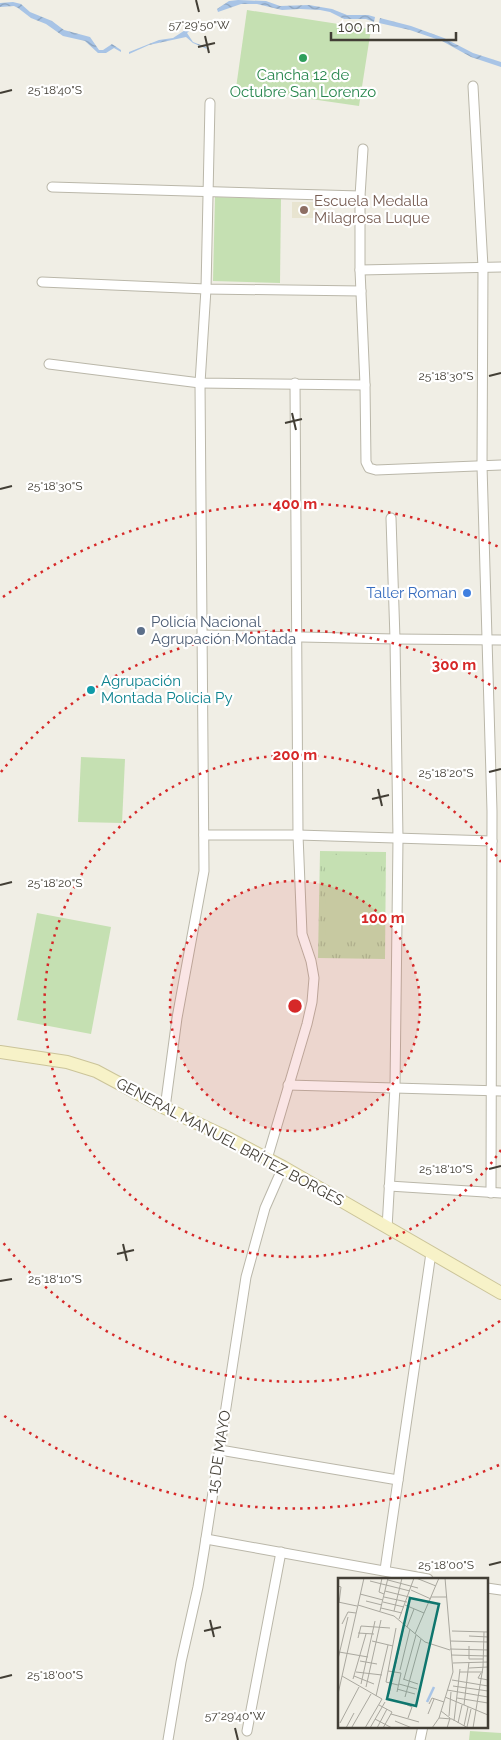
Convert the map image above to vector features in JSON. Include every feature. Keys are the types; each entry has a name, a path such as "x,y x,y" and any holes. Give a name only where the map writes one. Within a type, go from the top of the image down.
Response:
{"street":[{"path":"473,86 483,267 482,466 486,640 497,812 492,841 490,1193"},
{"path":"165,1108 177,1018 204,871 200,383 206,289 210,102"},
{"path":"363,149 360,196 360,270 366,462 369,468 376,470 501,465"},
{"path":"52,187 360,196"},
{"path":"360,270 501,267"},
{"path":"42,282 206,289 361,291"},
{"path":"49,364 200,383 365,385"},
{"path":"267,1159 307,1024 312,1002 314,978 302,934 298,835 296,383"},
{"path":"387,1228 395,1087 398,839 391,518"},
{"path":"202,635 501,640"},
{"path":"204,835 298,835 492,841"},
{"name":"GENERAL MANUEL BRÍTEZ BORGES","path":"0,1052 67,1062 96,1071 283,1167 501,1293"},
{"path":"288,1085 501,1091"},
{"name":"15 DE MAYO","path":"168,1740 181,1662 198,1587 246,1277 265,1208 283,1167"},
{"path":"389,1186 501,1193"},
{"path":"384,1570 431,1252"},
{"path":"220,1450 398,1480"},
{"path":"206,1539 423,1578"},
{"path":"247,1731 282,1552"},
{"path":"488,1588 501,1590"}],"shaded area":[{"name":"Escuela Medalla Milagrosa Luque","path":"292,202 315,202 315,218 292,218"}],"green space":[{"name":"Cancha 12 de Octubre San Lorenzo","path":"247,10 371,29 359,106 236,88"},
{"path":"215,197 281,199 280,283 213,281"},
{"path":"81,757 125,759 122,823 78,822"},
{"path":"320,851 386,852 385,959 318,958"},
{"path":"325,855 381,855 382,937 326,937"},
{"path":"37,913 111,927 91,1034 17,1020"},
{"path":"470,1731 501,1733 501,1740 469,1740"}],"water":[{"path":"229,1 266,1 280,6 309,5 332,9 347,15 375,17 374,22 366,19 344,19 330,12 320,10 282,10 257,4 241,4 218,12 217,9"},
{"path":"13,2 21,4 30,12 52,21 64,30 90,37 99,50 103,50 112,44 121,52 114,48 106,53 98,53 85,41 63,36 14,6 0,7 0,3"},
{"path":"380,18 411,26 444,38 473,53 501,62 501,67 471,57 442,41 410,30 379,23"},
{"path":"199,21 187,33 193,42 207,49 193,43 186,37 149,45 129,54 129,52 159,40 173,38"}],"place":[{"name":"Cancha 12 de Octubre San Lorenzo","path":"303,58"},
{"name":"Escuela Medalla Milagrosa Luque","path":"304,210"},
{"name":"Taller Roman","path":"467,593"},
{"name":"Policía Nacional Agrupación Montada","path":"141,631"},
{"name":"Agrupación Montada Policia Py","path":"91,690"}]}
